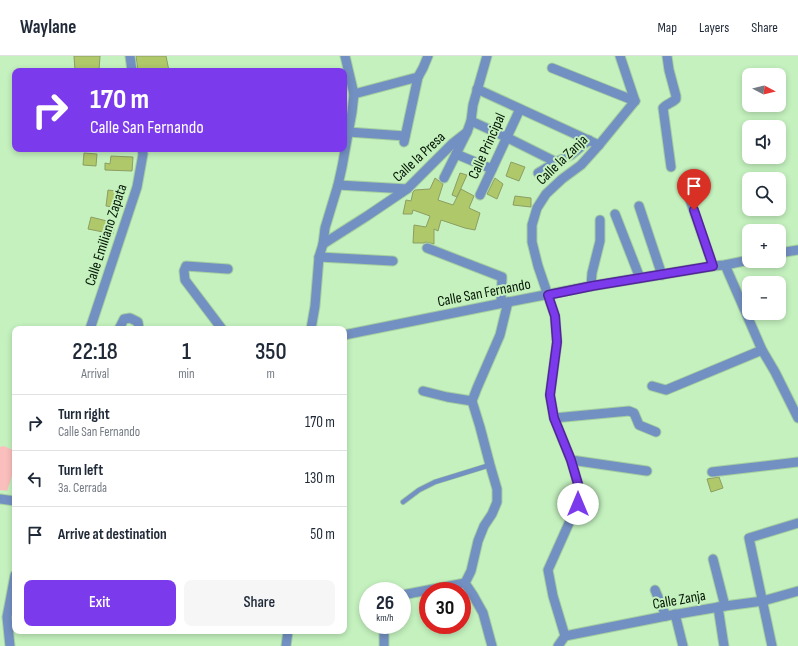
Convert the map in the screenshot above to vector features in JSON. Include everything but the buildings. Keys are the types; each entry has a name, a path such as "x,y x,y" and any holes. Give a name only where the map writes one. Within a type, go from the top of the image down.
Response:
{"street":[{"path":"130,56 132,68"},
{"path":"345,56 354,94 347,128 405,139 418,77 428,56"},
{"name":"Calle la Presa","path":"323,244 407,189 453,143 467,132 471,121 477,89 487,56"},
{"path":"620,56 635,101"},
{"path":"667,56 676,96 675,100 663,108 672,167"},
{"path":"552,68 635,101"},
{"path":"354,94 418,77"},
{"path":"477,89 599,145"},
{"name":"Calle la Zanja","path":"565,636 553,596 548,570 578,504 578,484 571,460 554,418 550,395 557,342 555,316 538,266 532,242 532,225 537,208 546,194 562,178 581,165 635,101"},
{"name":"Calle Principal","path":"480,196 520,108"},
{"path":"471,121 556,162"},
{"path":"444,178 467,132"},
{"path":"538,173 556,162 572,155 589,140"},
{"name":"Calle Emiliano Zapata","path":"91,326 137,187 143,152"},
{"path":"312,326 315,306 319,257 323,244 325,228 338,185 343,152"},
{"path":"456,154 492,169"},
{"path":"338,185 407,189"},
{"path":"689,197 713,266"},
{"path":"639,206 662,275"},
{"path":"615,214 640,278"},
{"path":"592,286 592,272 600,241 600,220"},
{"path":"427,248 502,277 505,302 500,336 476,388 472,401 497,490 497,502 480,536 471,571 466,582"},
{"path":"786,253 798,250"},
{"path":"319,257 393,261"},
{"name":"Calle San Fernando","path":"347,335 505,302 742,261"},
{"path":"725,265 762,350 798,418"},
{"path":"220,326 185,280 184,271 186,266 228,269"},
{"path":"120,326 124,319 130,318 138,322 139,326"},
{"path":"652,386 666,390 762,350"},
{"path":"423,391 472,401"},
{"path":"554,418 629,411 634,413 640,425 656,432"},
{"path":"571,460 647,470"},
{"path":"712,472 798,462"},
{"path":"0,499 12,501"},
{"path":"772,646 749,538 798,523"},
{"path":"713,559 721,607 724,646"},
{"path":"655,590 671,615 683,646"},
{"path":"10,646 7,617 12,591"},
{"name":"Calle Zanja","path":"565,636 671,615 763,601 798,591"},
{"path":"471,592 483,613 492,646"},
{"path":"286,646 288,634"},
{"path":"384,634 384,646"},
{"path":"558,646 565,636"}],"lane":[{"path":"403,502 418,490 436,482 490,465"}],"shaded area":[{"path":"4,446 12,450 12,476 7,491 0,490 0,447"}],"route":[{"path":"578,504 578,484 571,460 554,418 550,395 557,342 555,316 548,295 592,286 713,266 694,210"}]}
